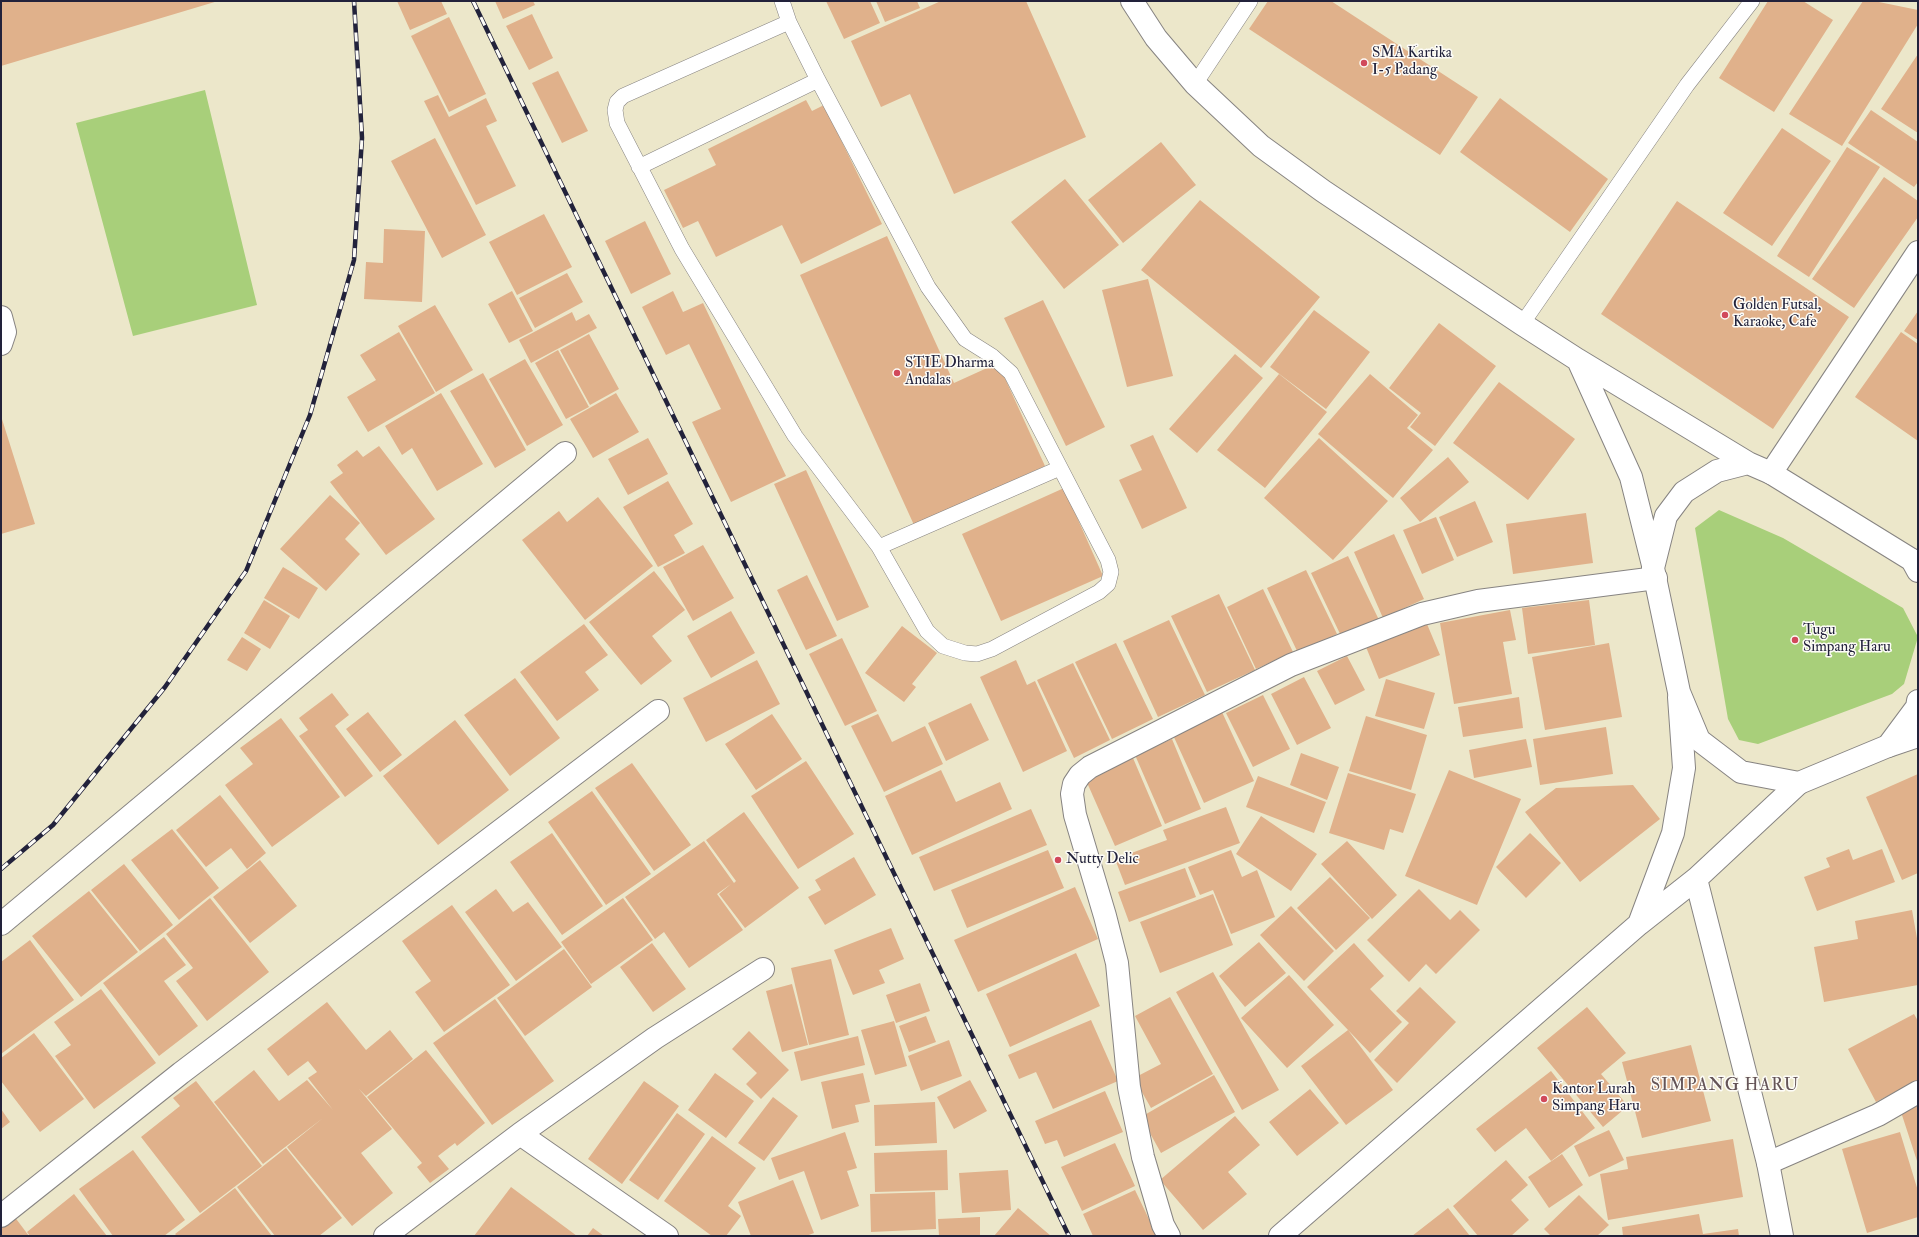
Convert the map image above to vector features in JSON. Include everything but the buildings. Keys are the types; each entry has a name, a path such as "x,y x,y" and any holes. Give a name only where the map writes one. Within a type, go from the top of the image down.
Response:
{"street":[{"path":"1132,1 1156,38 1195,84 1261,146 1316,187 1578,360 1748,463 1771,473 1916,565"},
{"path":"1771,473 1918,252"},
{"path":"1,317 5,332 1,344"},
{"path":"1578,360 1631,477 1655,573 1679,692 1684,768 1673,833 1639,924"},
{"path":"1,924 565,453"},
{"path":"1655,573 1666,516 1684,492 1717,472 1748,463"},
{"path":"1169,1236 1163,1225 1143,1157 1129,1087 1117,963 1106,916 1075,815 1072,794 1074,784 1080,775 1097,764 1292,665 1422,614 1478,601 1655,573"},
{"path":"1679,692 1699,740 1740,772 1799,783"},
{"path":"1888,746 1918,701"},
{"path":"1,1216 181,1073 658,711"},
{"path":"1280,1236 1639,924 1696,879 1799,783 1888,746 1918,736"},
{"path":"1696,879 1768,1163 1782,1236"},
{"path":"385,1236 520,1134 655,1038 763,969"},
{"path":"1768,1163 1878,1115 1918,1092"},
{"path":"520,1134 667,1236"}],"lane":[{"path":"782,1 789,22 818,80 928,287 965,339 992,356 1011,373 1108,560 1111,572 1108,584 1099,592 992,649 977,654 965,653 943,646 927,630 880,547 795,436 682,249 617,123 615,110 620,99 789,22"},
{"path":"1195,84 1250,1"},
{"path":"1522,324 1687,85 1752,1"},
{"path":"639,167 818,80"},
{"path":"880,547 1060,468"}],"green space":[{"path":"205,90 257,305 133,336 76,123"},
{"path":"1719,510 1783,538 1903,608 1918,637 1904,684 1892,694 1758,744 1739,740 1728,719 1695,528"}],"railway":[{"path":"1,869 53,825 165,687 246,571 310,415 354,260 362,138 354,1"},
{"path":"473,1 1069,1236"}],"place":[{"name":"SMA Kartika I-5 Padang","path":"1364,63"},
{"name":"Golden Futsal, Karaoke, Cafe","path":"1725,315"},
{"name":"STIE Dharma Andalas","path":"897,373"},
{"name":"Tugu Simpang Haru","path":"1795,640"},
{"name":"Nutty Delic","path":"1058,860"},
{"name":"Kantor Lurah Simpang Haru","path":"1544,1099"}],"district":[{"name":"SIMPANG HARU","path":"1725,1086"}]}
